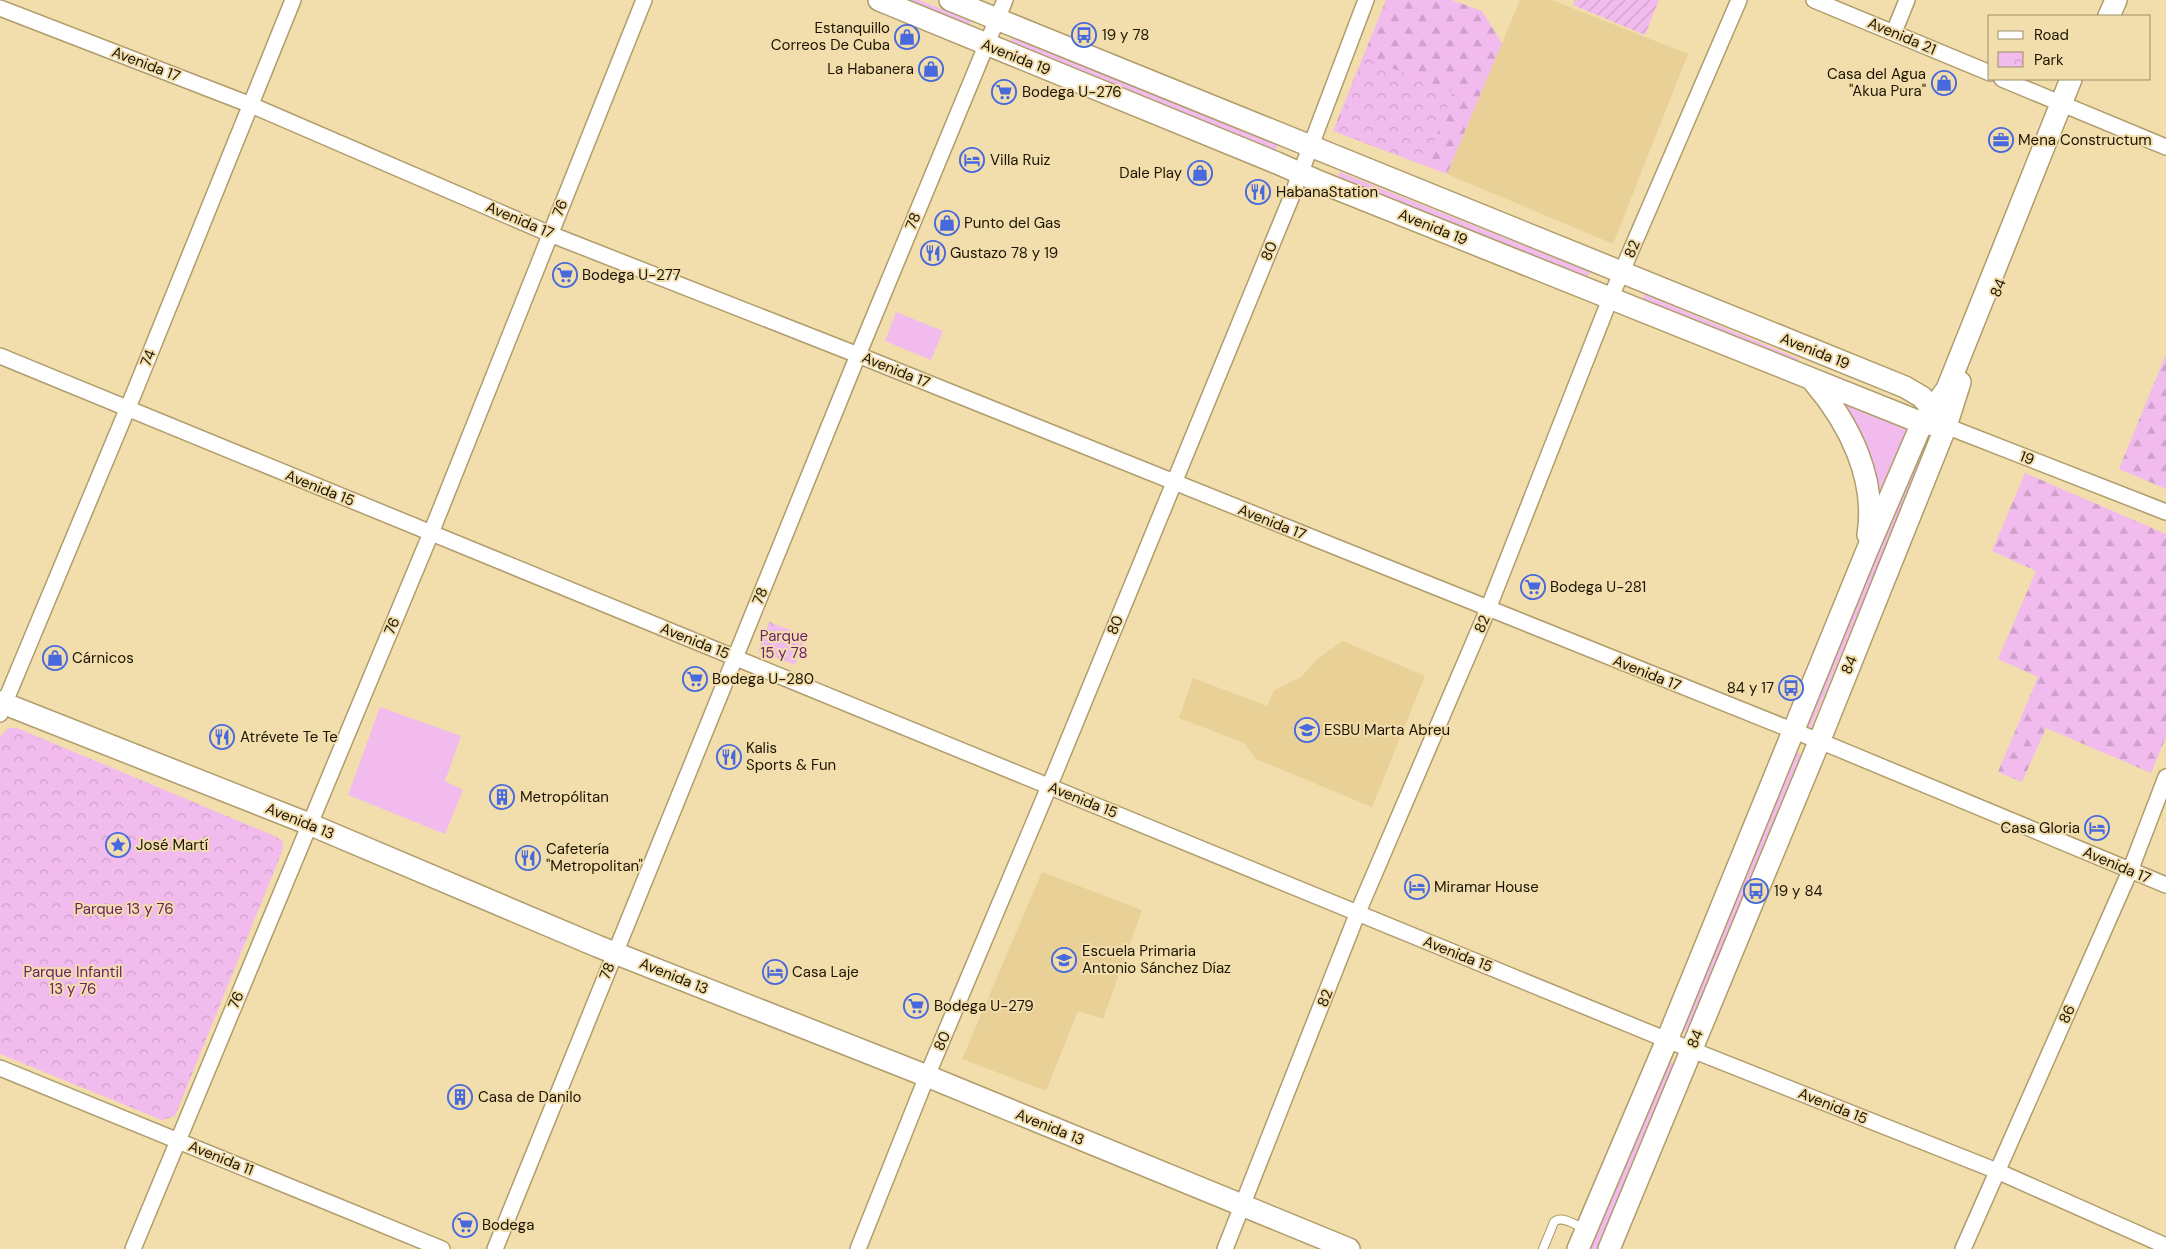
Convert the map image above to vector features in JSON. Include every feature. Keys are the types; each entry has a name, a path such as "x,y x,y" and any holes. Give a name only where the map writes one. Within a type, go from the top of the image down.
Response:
{"main road":[{"name":"Avenida 19","path":"879,0 1299,173 1811,378 1832,403 1849,429 1859,456 1866,484 1870,521 1866,553"},
{"name":"Avenida 19","path":"950,0 1001,10 1310,145 1905,387 1922,397 1927,416"},
{"path":"2096,15 2102,0"},
{"path":"2109,15 2116,0"},
{"name":"84","path":"1609,1249 1946,426 1955,395 2066,106 2071,80"},
{"name":"84","path":"1582,1239 1667,1040 1866,553 1927,416 1947,389 2066,106 2083,80"},
{"path":"1811,378 1927,416 1946,426"},
{"name":"Avenida 13","path":"1,706 309,824 614,953 928,1076 1349,1249"}],"street":[{"name":"74","path":"1,706 128,408 293,0"},
{"name":"76","path":"133,1249 431,533 644,0"},
{"name":"80","path":"858,1249 1299,173 1366,0"},
{"name":"82","path":"1225,1249 1358,912 1488,609 1610,298 1739,0"},
{"name":"Avenida 21","path":"1814,0 1988,73"},
{"path":"1894,32 1907,0"},
{"name":"Avenida 17","path":"0,8 251,105 550,234 858,354 1818,742 2166,886"},
{"name":"78","path":"495,1249 858,354 1001,10"},
{"path":"2004,80 2166,147"},
{"name":"Avenida 15","path":"0,356 1691,1050 1997,1172 2166,1245"},
{"name":"19","path":"1946,426 2166,512"},
{"name":"86","path":"1963,1249 2130,871 2166,777"},
{"name":"Avenida 11","path":"0,1068 442,1249"}],"lane":[{"path":"1543,1249 1557,1219 1562,1219 1582,1239"}],"shaded area":[{"path":"1520,0 1552,0 1688,54 1613,244 1447,174"},
{"name":"ESBU Marta Abreu","path":"1343,641 1425,676 1372,807 1256,759 1244,743 1179,718 1193,678 1267,706 1274,690 1301,677 1317,659"},
{"name":"Escuela Primaria Antonio Sánchez Díaz","path":"1042,872 1142,910 1103,1019 1078,1011 1046,1091 962,1059"}],"green space":[{"path":"902,0 919,0 971,21 969,27"},
{"path":"1386,0 1452,0 1482,11 1502,43 1447,174 1333,131"},
{"path":"1575,0 1659,0 1645,35 1573,5"},
{"path":"1012,38 1278,143 1276,150 1010,43"},
{"path":"1363,57 1453,92 1425,166 1335,131"},
{"path":"1340,172 1590,272 1587,278 1337,178"},
{"path":"1644,294 1799,359 1798,364 1643,300"},
{"path":"896,312 943,331 931,360 885,341"},
{"path":"2166,354 2166,489 2119,469"},
{"path":"1811,378 1922,423 1867,543 1866,484"},
{"path":"1914,460 1921,461 1806,739 1802,738"},
{"path":"2025,473 2166,534 2166,737 2151,773 2046,728 2022,782 1998,772 2038,677 1998,659 2036,571 1992,551"},
{"name":"Parque 15 y 78","path":"769,622 806,636 795,665 758,650"},
{"path":"380,707 461,736 445,781 463,790 445,834 348,795"},
{"name":"Parque 13 y 76","path":"8,728 17,728 277,837 282,841 283,849 175,1116 162,1120 0,1054 0,737"},
{"path":"1796,752 1801,754 1687,1031 1681,1030"},
{"path":"1666,1061 1674,1064 1598,1249 1590,1249"}],"place":[{"name":"19 y 78","path":"1084,35"},
{"name":"Estanquillo Correos De Cuba","path":"907,37"},
{"name":"La Habanera","path":"931,69"},
{"name":"Casa del Agua \"Akua Pura\"","path":"1944,83"},
{"name":"Bodega U-276","path":"1004,92"},
{"name":"Mena Constructum","path":"2001,140"},
{"name":"Villa Ruiz","path":"972,160"},
{"name":"Dale Play","path":"1200,173"},
{"name":"HabanaStation","path":"1258,192"},
{"name":"Punto del Gas","path":"947,223"},
{"name":"Gustazo 78 y 19","path":"933,253"},
{"name":"Bodega U-277","path":"565,275"},
{"name":"Bodega U-281","path":"1533,587"},
{"name":"Cárnicos","path":"55,658"},
{"name":"Bodega U-280","path":"695,679"},
{"name":"84 y 17","path":"1791,688"},
{"name":"ESBU Marta Abreu","path":"1307,730"},
{"name":"Atrévete Te Te","path":"222,737"},
{"name":"Kalis Sports & Fun","path":"729,757"},
{"name":"Metropólitan","path":"502,797"},
{"name":"Casa Gloria","path":"2097,828"},
{"name":"José Martí","path":"118,845"},
{"name":"Cafetería \"Metropolitan\"","path":"528,858"},
{"name":"Miramar House","path":"1417,887"},
{"name":"19 y 84","path":"1756,891"},
{"name":"Escuela Primaria Antonio Sánchez Díaz","path":"1064,960"},
{"name":"Casa Laje","path":"775,972"},
{"name":"Bodega U-279","path":"916,1006"},
{"name":"Casa de Danilo","path":"460,1097"},
{"name":"Bodega","path":"465,1225"}],"park label":[{"name":"Parque Infantil 13 y 76","path":"73,980"}]}
